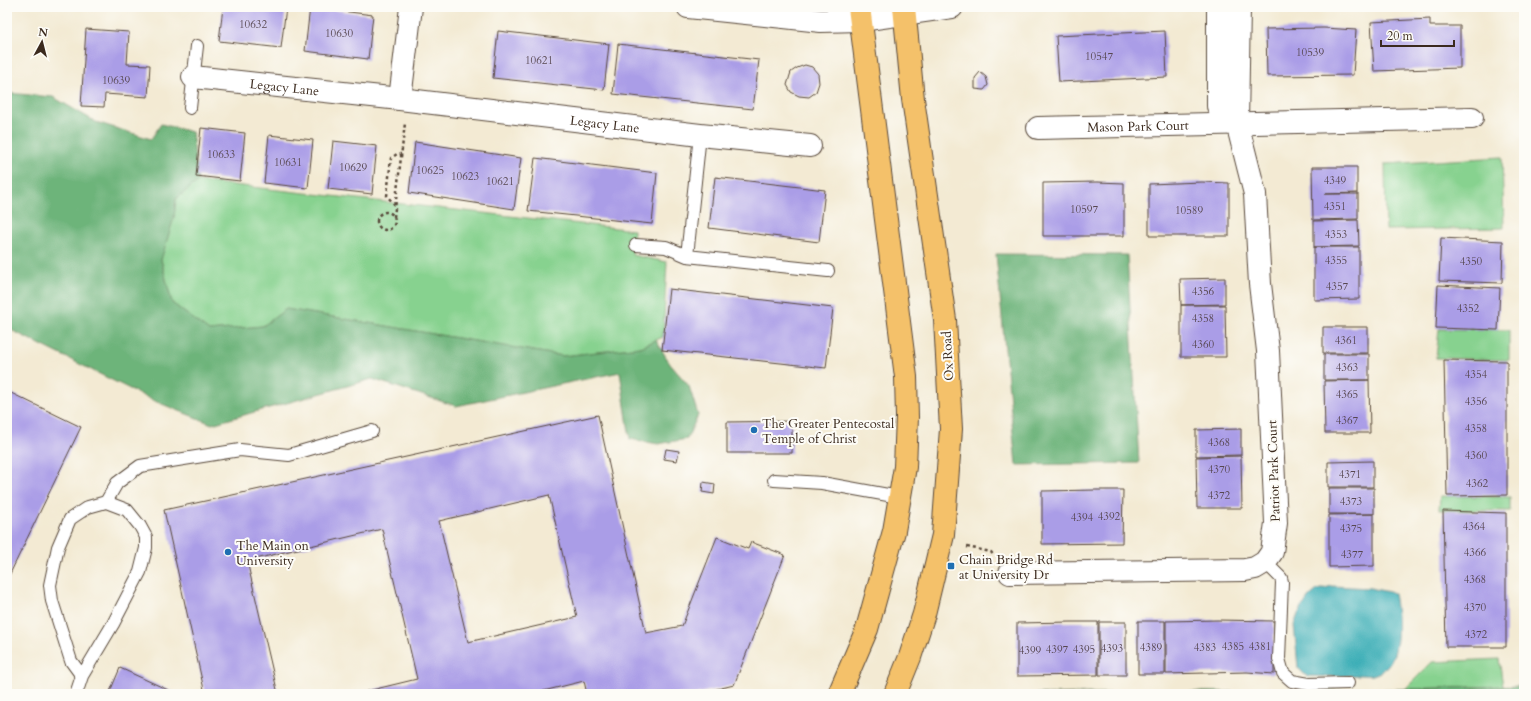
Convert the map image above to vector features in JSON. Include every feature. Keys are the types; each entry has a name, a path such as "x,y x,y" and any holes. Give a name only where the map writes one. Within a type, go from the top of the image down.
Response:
{"main road":[{"name":"Ox Road","path":"895,694 910,657 924,614 942,535 951,429 945,320 914,99 904,10"},
{"path":"839,694 867,629 894,531 905,467 907,417 906,377 860,13"}],"street":[{"path":"403,109 411,7"},
{"path":"688,7 810,20 860,13 952,7"},
{"path":"1218,7 1218,106 1237,123"},
{"name":"Patriot Park Court","path":"1239,7 1237,123 1255,194 1260,284 1268,351 1276,523 1272,552 1265,562"},
{"name":"Legacy Lane","path":"193,77 403,109 810,146"},
{"name":"Mason Park Court","path":"1038,128 1472,118"},
{"path":"1010,573 1245,570 1255,568 1265,562"}],"lane":[{"path":"190,108 197,46"},
{"path":"687,256 700,135"},
{"path":"636,245 666,247 687,256 828,271"},
{"path":"106,502 117,483 140,466 240,450 289,455 372,431"},
{"path":"774,480 822,483 899,497"},
{"path":"76,694 82,676 113,624 140,572 146,548 146,537 136,520 127,510 106,502 88,507 70,519 58,547 50,585 52,601 68,654 71,661 82,676"},
{"path":"1265,562 1281,578 1282,582 1279,659 1283,673 1292,681 1310,684 1348,683"}],"path":[{"path":"394,217 388,213 382,214 377,220 378,225 385,230 391,228 395,223 394,217 401,154 403,109"},
{"path":"395,205 387,196 391,158 397,154 401,154"},
{"path":"967,547 991,552"}],"green space":[{"path":"7,93 53,97 96,122 151,139 161,124 192,132 198,181 176,199 174,217 161,260 172,303 209,331 263,326 286,309 563,356 641,347 656,340 670,364 689,386 698,415 687,439 658,444 630,439 620,372 456,406 372,379 212,424 152,400 7,328"},
{"path":"1502,157 1504,228 1386,230 1385,164"},
{"path":"198,181 634,230 632,255 667,262 663,337 641,347 563,356 286,309 263,326 209,331 172,303 161,259 174,217 176,199"},
{"path":"996,254 1127,255 1139,463 1016,465"},
{"path":"1439,329 1509,330 1509,360 1436,358"},
{"path":"1440,496 1510,497 1510,511 1439,510"},
{"path":"1499,659 1503,686 1405,689 1432,662"},
{"path":"1524,686 1524,694 1021,694 1361,690"}],"water":[{"path":"1332,586 1370,588 1394,593 1398,627 1397,640 1395,651 1390,662 1383,670 1373,675 1306,676 1298,668 1294,625 1298,614 1308,598 1317,590"}],"building":[{"path":"223,7 286,7 281,48 219,41"},
{"path":"310,7 373,15 368,59 305,51"},
{"path":"1430,19 1430,26 1460,26 1460,68 1374,71 1371,22"},
{"path":"1324,28 1356,30 1353,75 1267,76 1266,29"},
{"path":"86,29 129,32 127,64 150,65 148,97 105,94 104,107 81,106"},
{"path":"498,31 609,44 604,90 493,78"},
{"path":"1165,31 1167,77 1059,82 1056,36"},
{"path":"618,44 759,60 753,109 613,94"},
{"path":"805,65 812,67 818,74 819,83 816,92 809,97 799,96 791,92 787,85 791,72"},
{"path":"980,72 986,77 988,85 984,90 975,89 975,78"},
{"path":"201,128 245,133 240,181 196,176"},
{"path":"269,135 313,140 308,188 264,183"},
{"path":"333,141 377,146 372,194 328,189"},
{"path":"415,142 521,158 514,209 409,193"},
{"path":"535,158 657,173 652,224 528,211"},
{"path":"1312,167 1357,167 1357,193 1325,194 1358,194 1358,219 1313,220"},
{"path":"715,177 825,190 819,242 709,228"},
{"path":"1202,182 1229,183 1229,236 1149,236 1149,184"},
{"path":"1043,183 1124,183 1124,236 1043,236"},
{"path":"1358,220 1359,246 1314,247 1314,221"},
{"path":"1441,238 1503,241 1502,283 1439,281"},
{"path":"1314,247 1359,247 1359,299 1314,300"},
{"path":"1225,278 1225,304 1181,305 1180,279"},
{"path":"1438,285 1500,288 1498,330 1436,328"},
{"path":"669,289 833,308 826,368 662,350"},
{"path":"1181,305 1225,305 1226,357 1181,357"},
{"path":"1323,327 1368,327 1368,353 1323,353"},
{"path":"1324,354 1369,354 1369,380 1324,380"},
{"path":"1444,360 1507,361 1507,495 1447,496"},
{"path":"1369,380 1370,433 1325,433 1324,381"},
{"path":"7,391 81,427 7,580"},
{"name":"The Main on University","path":"598,415 646,633 682,626 717,537 748,549 751,542 785,555 734,685 696,694 587,694 584,681 531,694 355,694 417,679 382,529 247,561 278,694 205,694 164,510","holes":["549,495 577,617 468,642 439,521"]},
{"path":"792,421 792,453 727,453 727,422"},
{"path":"1241,429 1241,455 1196,456 1196,430"},
{"path":"666,449 679,451 677,461 664,459"},
{"path":"1241,456 1242,508 1197,508 1196,457"},
{"path":"1373,461 1373,487 1328,487 1328,462"},
{"path":"703,482 715,484 714,494 702,492"},
{"path":"1329,488 1374,488 1374,514 1329,514"},
{"path":"1123,490 1122,543 1042,544 1042,491"},
{"path":"1443,511 1506,513 1506,647 1446,647"},
{"path":"1374,514 1374,566 1329,567 1329,515"},
{"path":"1138,621 1165,621 1165,674 1138,674"},
{"path":"1166,621 1274,621 1274,674 1247,672 1166,674"},
{"path":"1098,622 1098,675 1017,676 1017,623"},
{"path":"1099,622 1126,622 1126,675 1099,675"},
{"path":"120,668 177,694 109,694"}],"place":[{"name":"The Greater Pentecostal Temple of Christ","path":"754,430"},
{"name":"The Main on University","path":"228,552"},
{"name":"Chain Bridge Rd at University Dr","path":"951,566"}]}
